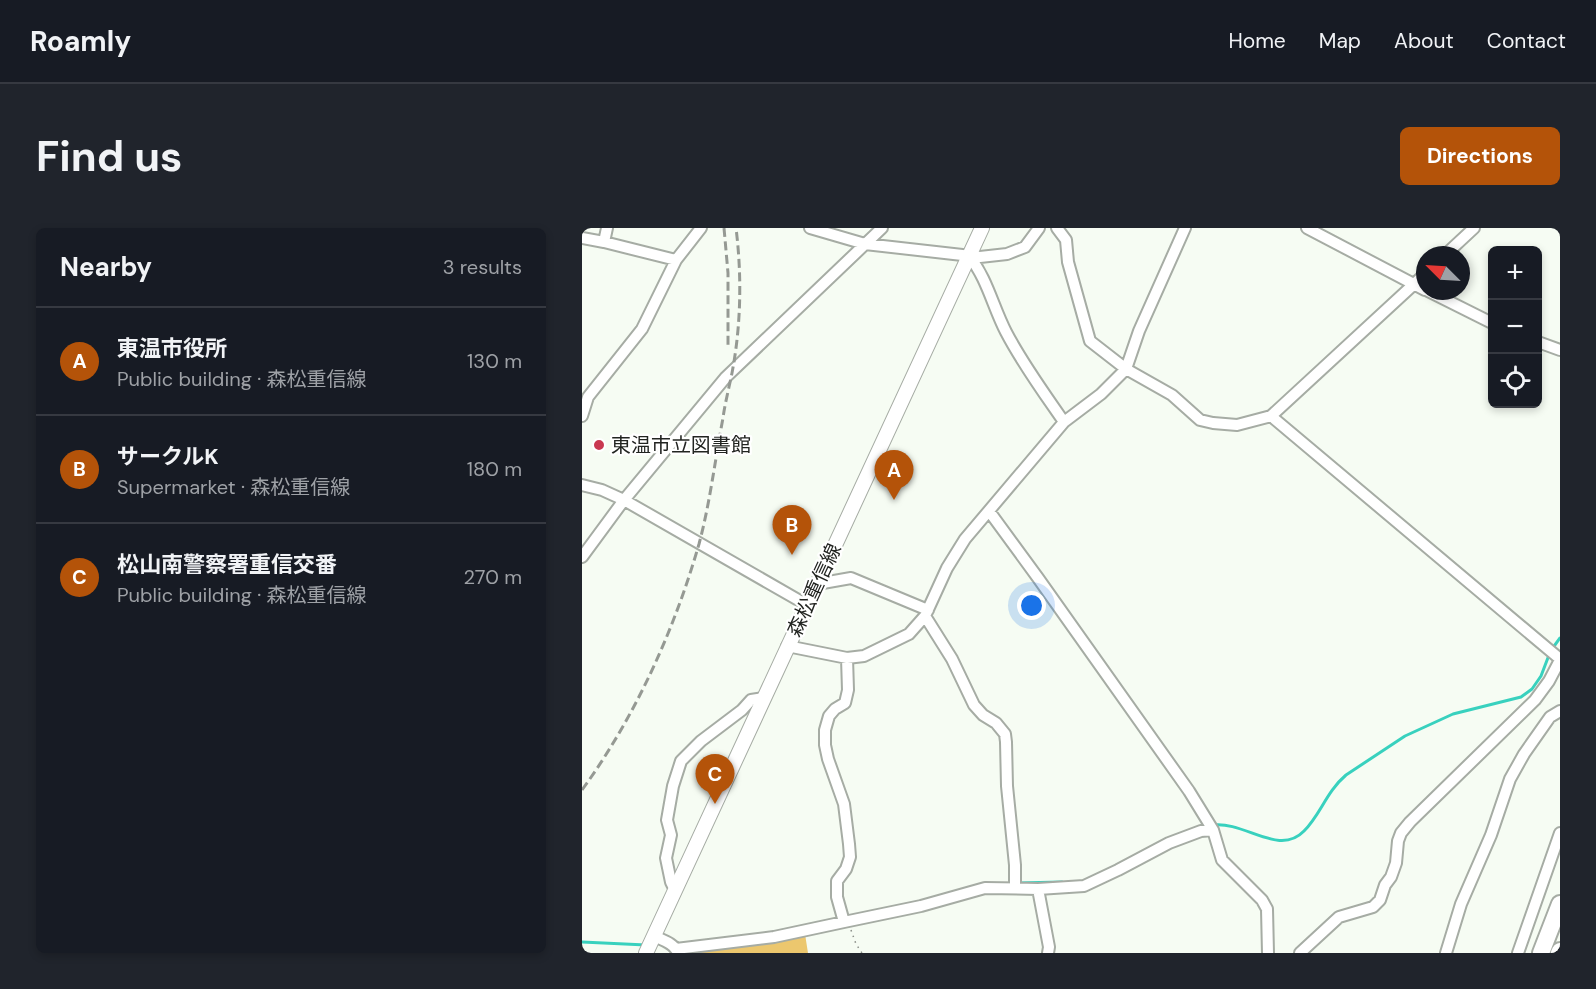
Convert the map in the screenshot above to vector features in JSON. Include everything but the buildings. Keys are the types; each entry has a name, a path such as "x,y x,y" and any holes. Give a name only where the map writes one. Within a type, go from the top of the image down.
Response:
{"highway":[{"path":"1530,950 1549,935 1560,904"}],"main road":[{"name":"森松重信線","path":"646,953 982,228"}],"street":[{"path":"604,242 607,228"},
{"path":"582,416 588,397 642,329 676,260 701,228"},
{"path":"810,228 865,244 980,257 1007,254 1024,247 1039,228"},
{"path":"582,557 624,500 726,378 882,228"},
{"path":"1057,228 1066,240 1068,262 1090,341 1126,369 1172,395 1200,420 1237,425 1271,416 1414,284 1307,228"},
{"path":"788,646 847,658 864,656 909,633 926,613 947,568 965,539 1064,422 1101,394 1126,369 1139,331 1185,228"},
{"path":"1455,246 1474,228"},
{"path":"582,238 676,260"},
{"path":"969,256 977,266 1006,332 1038,385 1064,422"},
{"path":"1446,300 1488,321"},
{"path":"1542,343 1560,350"},
{"path":"1271,416 1555,655 1549,681 1535,700 1401,832 1396,863 1380,900 1373,907 1339,916 1300,953"},
{"path":"582,485 602,490 624,500 807,605"},
{"path":"989,511 1189,792 1213,830 1222,860 1262,900 1267,909 1268,953"},
{"path":"817,585 851,578 926,613 974,705 1005,734 1016,888"},
{"path":"846,921 837,897 837,881 850,857 849,843 844,804 828,759 825,730 829,716 845,703 848,690 847,658"},
{"path":"675,890 666,858 671,835 667,820 673,786 681,761 701,741 742,710 751,700 764,698"},
{"path":"1446,953 1461,904 1491,835 1510,779 1550,717 1560,711"},
{"path":"654,936 667,942 677,951 774,938 921,906 985,888 1038,889 1084,886 1169,843 1201,831 1213,830"},
{"path":"1530,950 1560,833"},
{"path":"1038,889 1049,947 1048,953"}],"path":[{"path":"846,921 862,953"}],"shaded area":[{"path":"805,934 808,953 685,953"}],"waterway":[{"path":"1552,649 1560,638"},
{"path":"1213,825 1225,825 1273,839 1294,838 1310,824 1333,789 1346,775 1405,736 1453,714 1521,697 1532,689 1541,676 1549,655"},
{"path":"1018,883 1062,882"},
{"path":"582,942 646,945"}],"railway":[{"path":"724,228 728,273 728,347"},
{"path":"582,790 619,733 651,672 678,609 699,544 737,337 740,283 736,228"}],"place":[{"name":"東温市立図書館","path":"599,445"},
{"name":"東温市役所","path":"894,500"},
{"name":"サークルK","path":"792,555"},
{"name":"松山南警察署重信交番","path":"715,804"}]}
